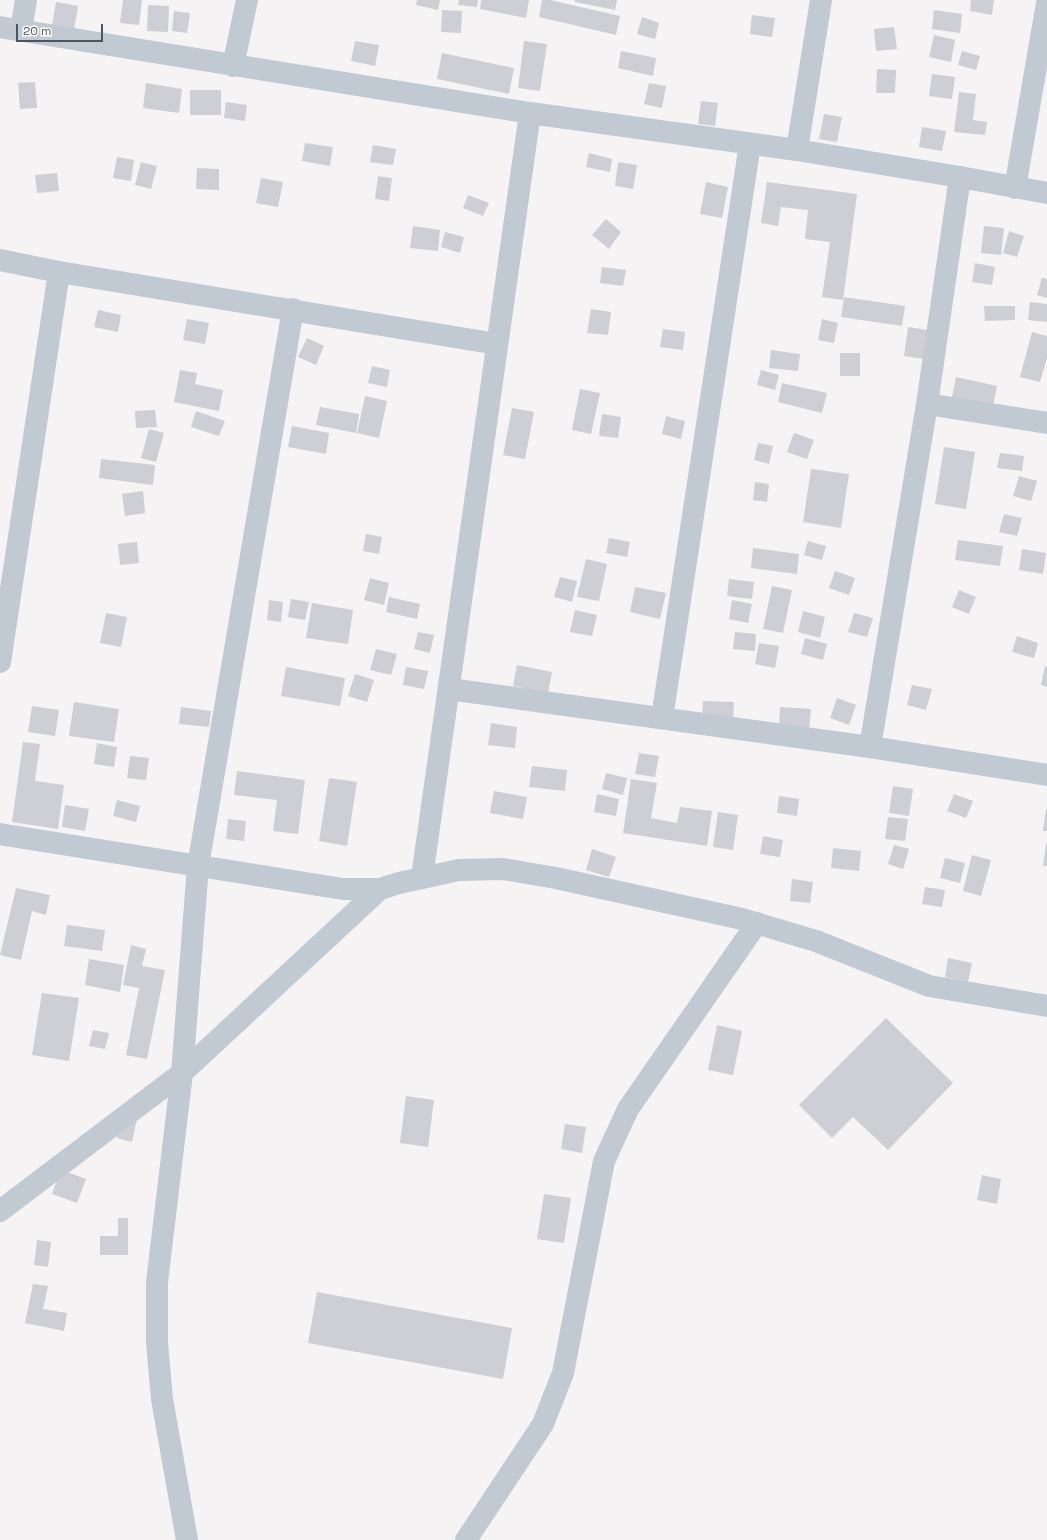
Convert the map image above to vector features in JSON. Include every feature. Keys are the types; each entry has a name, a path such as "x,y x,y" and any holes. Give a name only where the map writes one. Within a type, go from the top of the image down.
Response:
{"street":[{"path":"21,30 26,0"},
{"path":"233,66 247,0"},
{"path":"797,150 821,0"},
{"path":"1015,188 1047,3"},
{"path":"0,27 530,113 797,150 1047,193"},
{"path":"422,877 530,113"},
{"path":"662,718 750,144"},
{"path":"870,748 927,404 960,177"},
{"path":"0,260 59,272 497,344"},
{"path":"0,662 3,617 59,272"},
{"path":"188,1540 162,1399 157,1343 157,1282 182,1073 198,866 294,310"},
{"path":"927,404 1047,423"},
{"path":"449,689 870,748 1047,776"},
{"path":"0,834 343,889 380,889 422,877 459,870 503,869 556,878 757,923 816,941 929,986 1047,1006"},
{"path":"0,1211 182,1073 380,889"},
{"path":"466,1540 543,1424 563,1373 604,1160 628,1109 757,923"}],"building":[{"path":"123,0 142,0 139,25 120,23"},
{"path":"417,0 440,0 438,10 416,5"},
{"path":"459,0 478,0 477,7 458,5"},
{"path":"481,0 529,0 526,18 480,9"},
{"path":"542,0 550,0 620,16 616,35 539,17"},
{"path":"575,0 617,0 615,10 575,2"},
{"path":"971,0 994,0 992,15 970,11"},
{"path":"56,2 78,6 74,30 52,26"},
{"path":"148,5 169,6 168,32 147,31"},
{"path":"442,10 462,11 461,33 441,32"},
{"path":"934,10 962,14 960,33 932,29"},
{"path":"174,11 190,13 187,33 172,31"},
{"path":"752,15 775,18 772,37 750,34"},
{"path":"642,17 659,23 655,39 637,34"},
{"path":"894,27 897,49 876,51 874,29"},
{"path":"934,35 955,40 951,62 929,57"},
{"path":"355,41 379,45 375,66 351,61"},
{"path":"524,41 547,44 540,91 518,88"},
{"path":"621,51 656,58 653,76 618,68"},
{"path":"962,51 980,56 976,70 958,65"},
{"path":"442,53 514,68 509,94 437,79"},
{"path":"877,69 896,70 895,93 876,93"},
{"path":"932,74 955,77 952,99 929,96"},
{"path":"35,82 37,108 20,109 18,83"},
{"path":"146,83 182,89 179,113 143,108"},
{"path":"649,83 666,86 662,108 644,104"},
{"path":"190,90 221,90 221,115 190,115"},
{"path":"959,92 976,94 973,120 987,122 985,135 954,132"},
{"path":"701,101 718,103 715,126 698,124"},
{"path":"226,102 247,105 245,121 224,118"},
{"path":"824,114 842,117 837,142 819,139"},
{"path":"922,127 946,131 942,151 919,147"},
{"path":"305,143 333,147 330,166 302,161"},
{"path":"373,145 396,149 393,165 370,162"},
{"path":"589,153 612,159 610,172 586,167"},
{"path":"117,157 134,160 131,181 113,178"},
{"path":"141,162 157,166 151,189 135,185"},
{"path":"618,162 637,165 633,189 615,186"},
{"path":"197,168 219,169 219,190 196,189"},
{"path":"57,173 59,191 37,193 35,175"},
{"path":"378,176 392,178 389,201 375,199"},
{"path":"261,178 283,182 278,207 256,203"},
{"path":"706,182 728,187 722,218 700,214"},
{"path":"767,182 857,194 843,300 822,297 830,242 805,239 808,210 781,207 778,226 761,223"},
{"path":"468,195 489,203 483,216 463,208"},
{"path":"606,219 621,232 609,249 592,235"},
{"path":"413,226 440,230 438,251 410,248"},
{"path":"984,226 1004,228 1001,255 981,253"},
{"path":"1009,231 1024,236 1017,257 1003,253"},
{"path":"445,232 464,237 460,253 441,247"},
{"path":"975,263 995,267 992,285 972,282"},
{"path":"602,267 626,270 623,286 600,283"},
{"path":"1042,278 1047,279 1047,298 1037,295"},
{"path":"844,297 905,306 902,326 841,317"},
{"path":"1030,302 1047,304 1047,322 1028,320"},
{"path":"984,306 1015,306 1015,320 985,321"},
{"path":"591,309 611,312 608,335 587,333"},
{"path":"98,310 121,315 118,332 94,327"},
{"path":"187,319 209,323 205,344 183,340"},
{"path":"822,319 838,323 834,343 818,340"},
{"path":"908,327 927,330 923,359 904,356"},
{"path":"663,329 685,332 683,350 660,347"},
{"path":"1032,332 1047,336 1047,358 1040,382 1020,377"},
{"path":"307,338 324,346 316,365 298,357"},
{"path":"771,350 800,354 798,371 769,368"},
{"path":"840,353 860,353 860,376 840,376"},
{"path":"372,366 390,370 387,387 368,383"},
{"path":"180,370 197,373 195,384 223,390 219,411 174,402"},
{"path":"761,370 779,375 775,390 757,385"},
{"path":"956,377 997,386 992,411 951,402"},
{"path":"782,383 827,393 822,413 778,402"},
{"path":"580,389 600,393 591,434 572,430"},
{"path":"365,396 387,401 379,438 357,433"},
{"path":"320,407 359,414 356,433 316,425"},
{"path":"512,408 534,412 525,459 503,455"},
{"path":"155,410 157,427 136,428 135,411"},
{"path":"196,411 225,421 219,436 191,427"},
{"path":"602,414 621,417 618,438 599,436"},
{"path":"666,416 685,421 681,439 662,434"},
{"path":"292,426 329,433 326,454 288,447"},
{"path":"149,429 164,433 156,462 141,458"},
{"path":"794,433 814,440 807,459 787,452"},
{"path":"758,443 773,446 769,464 754,460"},
{"path":"944,447 975,452 966,509 935,504"},
{"path":"1000,453 1024,456 1022,471 997,468"},
{"path":"101,459 155,465 153,485 99,478"},
{"path":"811,469 849,474 841,528 803,522"},
{"path":"1019,476 1037,481 1031,501 1013,496"},
{"path":"755,482 769,484 767,502 753,500"},
{"path":"143,491 145,513 125,516 122,494"},
{"path":"1004,514 1022,518 1017,536 999,532"},
{"path":"366,534 382,537 379,554 363,551"},
{"path":"609,538 630,542 627,557 606,553"},
{"path":"958,540 1003,546 1000,566 955,560"},
{"path":"808,541 826,546 822,560 804,555"},
{"path":"137,542 139,563 120,565 118,544"},
{"path":"753,548 799,554 797,574 751,568"},
{"path":"1022,549 1046,553 1043,574 1019,570"},
{"path":"586,559 607,564 599,601 577,597"},
{"path":"835,571 855,578 849,595 829,588"},
{"path":"560,577 577,581 572,602 554,597"},
{"path":"370,578 389,583 384,605 364,600"},
{"path":"729,579 754,582 752,599 727,596"},
{"path":"772,586 792,590 783,633 763,629"},
{"path":"635,587 666,593 660,619 630,612"},
{"path":"959,590 976,597 969,614 952,607"},
{"path":"389,597 420,604 417,619 386,612"},
{"path":"291,599 309,602 305,620 288,617"},
{"path":"269,600 283,602 281,622 267,620"},
{"path":"732,600 752,604 748,623 729,619"},
{"path":"312,603 353,610 348,644 306,638"},
{"path":"575,610 597,615 592,636 570,632"},
{"path":"803,611 825,617 820,638 798,632"},
{"path":"106,613 127,617 121,647 100,643"},
{"path":"854,613 873,618 867,637 848,632"},
{"path":"418,632 434,635 430,653 414,649"},
{"path":"735,632 756,634 755,651 733,649"},
{"path":"1017,636 1038,643 1034,658 1012,652"},
{"path":"805,638 827,644 823,660 801,654"},
{"path":"759,643 779,646 775,668 755,664"},
{"path":"376,649 397,654 391,675 370,670"},
{"path":"517,665 552,672 548,693 513,686"},
{"path":"1045,666 1047,667 1047,687 1041,685"},
{"path":"286,667 345,678 340,706 281,696"},
{"path":"406,667 428,671 424,689 403,685"},
{"path":"355,674 374,680 367,702 348,696"},
{"path":"912,685 932,689 926,710 907,705"},
{"path":"837,698 856,705 849,725 830,718"},
{"path":"703,701 734,702 733,721 702,719"},
{"path":"74,702 119,709 114,742 69,736"},
{"path":"32,706 59,710 55,736 28,732"},
{"path":"181,707 211,711 209,727 179,724"},
{"path":"780,707 811,709 809,730 779,728"},
{"path":"491,723 517,727 515,748 488,745"},
{"path":"23,742 40,744 35,781 64,785 58,829 12,822"},
{"path":"97,743 117,747 114,767 94,764"},
{"path":"639,753 659,756 655,777 635,774"},
{"path":"130,756 149,758 146,780 127,778"},
{"path":"532,766 567,770 565,791 529,787"},
{"path":"237,771 305,780 298,834 273,831 277,800 234,795"},
{"path":"606,773 627,778 623,795 602,789"},
{"path":"329,778 357,782 347,846 319,841"},
{"path":"631,779 657,783 651,818 677,823 680,807 712,811 707,846 623,833"},
{"path":"893,786 913,789 909,816 889,813"},
{"path":"494,791 527,797 523,819 490,813"},
{"path":"597,794 619,799 616,816 594,812"},
{"path":"954,794 973,801 966,818 947,811"},
{"path":"779,796 799,799 797,816 777,813"},
{"path":"117,800 140,806 136,822 113,816"},
{"path":"65,805 89,809 85,831 62,827"},
{"path":"1046,809 1047,831 1043,831"},
{"path":"718,812 738,815 733,850 713,847"},
{"path":"888,817 908,819 905,841 885,839"},
{"path":"228,819 246,821 244,841 226,839"},
{"path":"763,836 783,840 780,857 760,854"},
{"path":"1046,844 1047,866 1043,866"},
{"path":"894,845 909,849 903,869 888,864"},
{"path":"833,848 861,851 859,871 831,868"},
{"path":"592,849 616,857 609,877 586,870"},
{"path":"972,855 991,860 981,896 963,891"},
{"path":"945,858 965,863 960,883 940,878"},
{"path":"792,879 813,882 810,903 790,901"},
{"path":"925,887 945,890 942,907 922,904"},
{"path":"16,888 50,895 46,915 32,911 21,960 0,955"},
{"path":"67,925 105,930 102,951 64,946"},
{"path":"131,945 146,949 142,966 165,970 147,1059 126,1055 139,988 123,985"},
{"path":"948,958 972,963 968,982 945,977"},
{"path":"89,959 124,965 120,992 85,985"},
{"path":"42,993 79,998 69,1061 32,1055"},
{"path":"886,1018 953,1083 888,1150 853,1117 832,1138 799,1105"},
{"path":"717,1025 742,1031 733,1075 708,1070"},
{"path":"93,1030 109,1033 105,1049 89,1046"},
{"path":"406,1096 434,1100 428,1147 400,1143"},
{"path":"123,1116 137,1119 132,1142 117,1138"},
{"path":"565,1124 586,1127 582,1153 561,1149"},
{"path":"61,1170 86,1179 77,1203 52,1194"},
{"path":"982,1175 1001,1179 997,1204 977,1200"},
{"path":"544,1194 571,1198 564,1243 537,1239"},
{"path":"118,1218 128,1218 128,1255 100,1255 100,1236 118,1236"},
{"path":"37,1240 51,1242 48,1267 34,1265"},
{"path":"33,1284 48,1286 43,1309 67,1313 64,1331 25,1323"},
{"path":"317,1292 512,1328 503,1379 308,1343"}]}
